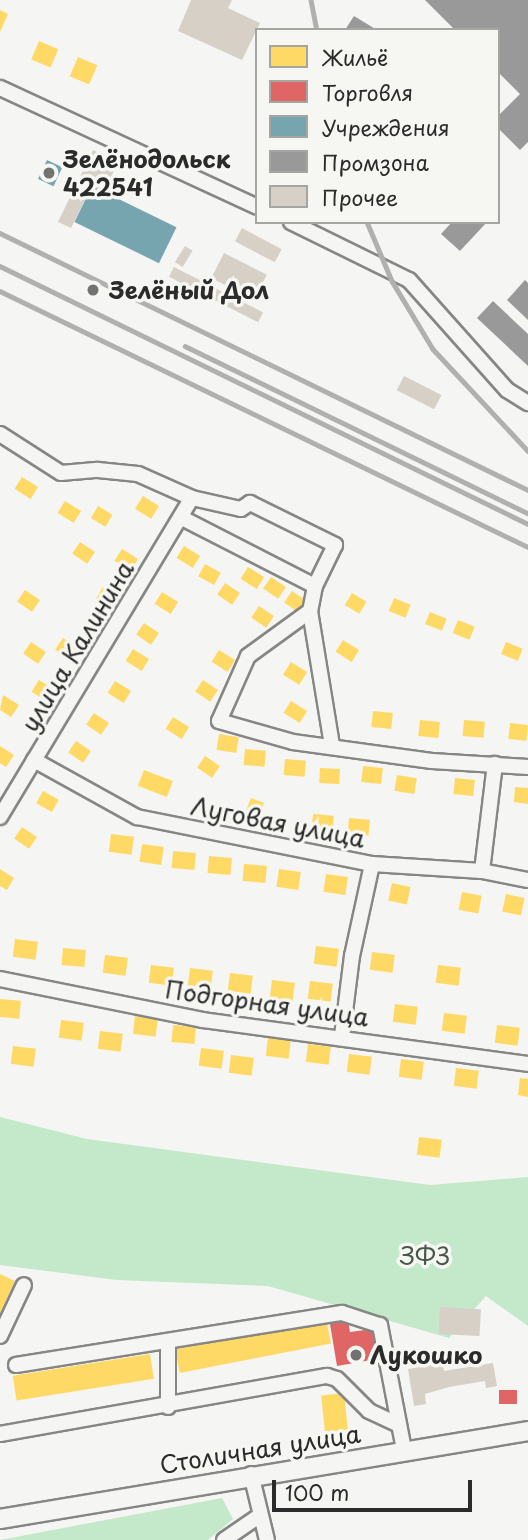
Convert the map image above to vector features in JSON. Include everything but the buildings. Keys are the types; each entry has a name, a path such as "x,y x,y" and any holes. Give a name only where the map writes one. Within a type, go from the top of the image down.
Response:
{"main road":[{"name":"Столичная улица","path":"0,1519 251,1474 528,1431"}],"street":[{"path":"0,88 255,205"},
{"path":"295,224 409,280 507,390 528,403"},
{"path":"0,434 61,473 98,470 138,474 192,498 241,509 250,503 335,545 315,586 310,611 332,746"},
{"name":"улица Калинина","path":"0,817 192,498"},
{"path":"182,518 315,586"},
{"path":"310,611 248,656 219,721 258,735 432,761 528,767"},
{"name":"Луговая улица","path":"34,760 136,817 372,864 482,871 528,880"},
{"path":"482,871 495,764"},
{"path":"342,1036 352,956 372,864"},
{"name":"Подгорная улица","path":"0,979 203,1020 342,1036 528,1064"},
{"path":"0,1336 24,1284"},
{"path":"16,1365 342,1313 380,1325 404,1450"},
{"path":"168,1341 168,1407"},
{"path":"0,1434 168,1407 327,1376 337,1379 369,1411 400,1425"},
{"path":"251,1474 259,1516 267,1540"},
{"path":"224,1540 259,1516"}],"green space":[{"name":"ЗФЗ","path":"0,1117 87,1139 430,1185 528,1177 528,1326 486,1296 449,1338 268,1286 117,1280 0,1265"},
{"path":"222,1498 233,1519 208,1540 0,1540"}],"railway":[{"path":"311,0 317,28"},
{"path":"368,224 392,281 433,349 528,451"},
{"path":"0,233 528,490"},
{"path":"0,266 528,524"},
{"path":"0,291 528,547"},
{"path":"185,346 528,513"}],"place":[{"name":"Зелёнодольск 422541","path":"49,173"},
{"name":"Зелёный Дол","path":"93,290"},
{"name":"Лукошко","path":"356,1355"}]}
